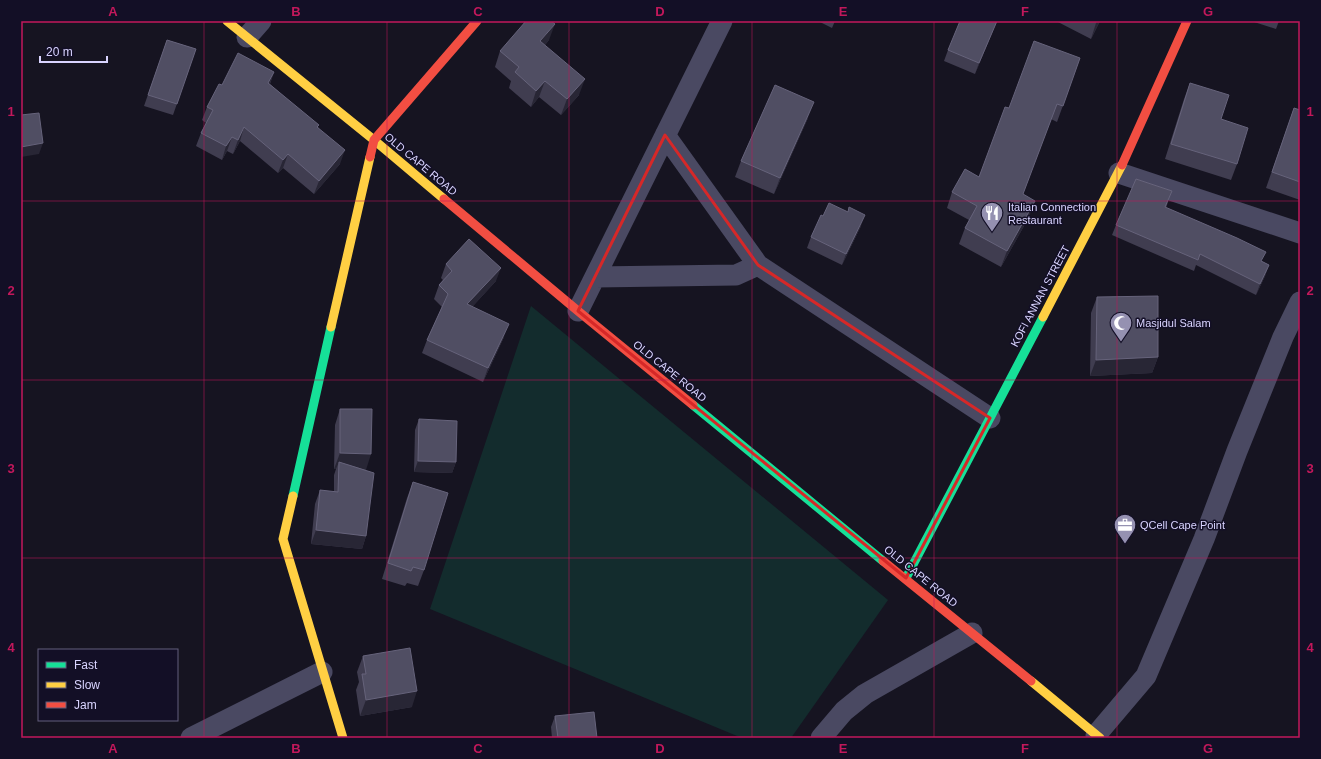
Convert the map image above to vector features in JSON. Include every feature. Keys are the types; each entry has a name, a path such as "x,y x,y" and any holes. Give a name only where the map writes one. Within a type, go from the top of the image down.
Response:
{"street":[{"name":"OLD CAPE ROAD","path":"228,21 374,140 578,311 906,578 1098,737"},
{"path":"247,37 261,21"},
{"path":"343,738 283,539 374,140 477,21"},
{"path":"578,311 722,21"},
{"name":"KOFI ANNAN STREET","path":"906,578 1119,173 1187,21"},
{"path":"665,135 758,265 990,418"},
{"path":"1119,173 1300,233"},
{"path":"596,277 736,275 758,265"},
{"path":"1098,737 1146,676 1204,539 1283,337 1300,302"},
{"path":"820,738 844,711 865,694 972,634"},
{"path":"191,738 322,672"}],"highlighted area":[{"path":"665,135 758,265 990,418 906,578 578,311"}],"green space":[{"path":"531,306 888,600 791,738 742,738 430,609"}],"building":[{"path":"526,21 551,21 555,24 540,41 585,79 567,99 545,81 536,91 515,72 519,67 500,51"},
{"path":"960,21 997,21 979,63 948,50"},
{"path":"167,40 196,49 177,104 148,95"},
{"path":"1034,41 1080,58 1063,106 1057,104 1023,194 1035,201 1007,251 965,228 977,206 952,192 965,169 979,177 1005,107 1009,108"},
{"path":"238,53 274,72 268,83 319,125 317,127 345,150 319,181 288,154 283,160 244,127 238,140 232,137 226,146 201,133 213,110 207,107 219,84 222,85"},
{"path":"1190,83 1229,95 1221,119 1248,128 1237,164 1171,144"},
{"path":"775,85 814,102 780,178 741,161"},
{"path":"1294,108 1300,110 1300,182 1272,172"},
{"path":"39,113 43,143 21,147 21,115"},
{"path":"1136,179 1172,191 1165,207 1266,252 1261,261 1269,265 1260,284 1200,254 1198,260 1116,225"},
{"path":"829,203 848,212 849,207 865,215 846,254 811,237 821,215 823,216"},
{"path":"469,239 501,268 467,304 509,324 488,368 427,340 448,294 439,285 452,271 446,264"},
{"name":"Masjidul Salam","path":"1158,296 1158,357 1096,360 1097,297"},
{"path":"340,409 372,409 371,454 340,453"},
{"path":"419,419 457,421 456,462 418,461"},
{"path":"339,462 374,473 366,536 316,530 320,490 338,492"},
{"path":"413,482 448,493 424,570 413,567 411,571 388,563"},
{"path":"410,648 417,691 366,700 362,674 366,674 363,656"},
{"path":"594,712 597,738 558,738 555,716"}],"traffic: fast":[{"path":"906,578 1043,317"},
{"path":"293,496 331,327"},
{"path":"693,405 883,561"}],"traffic: slow":[{"path":"227,21 374,140 444,199"},
{"path":"331,327 370,157"},
{"path":"1043,317 1122,165"},
{"path":"293,496 283,539 343,738"},
{"path":"1031,681 1100,738"}],"traffic: jam":[{"path":"370,157 374,140 477,21"},
{"path":"1122,165 1187,21"},
{"path":"444,199 693,405"},
{"path":"883,561 1031,681"}],"place":[{"name":"Italian Connection Restaurant","path":"992,232"},
{"name":"Masjidul Salam","path":"1121,342"},
{"name":"QCell Cape Point","path":"1125,544"}]}
